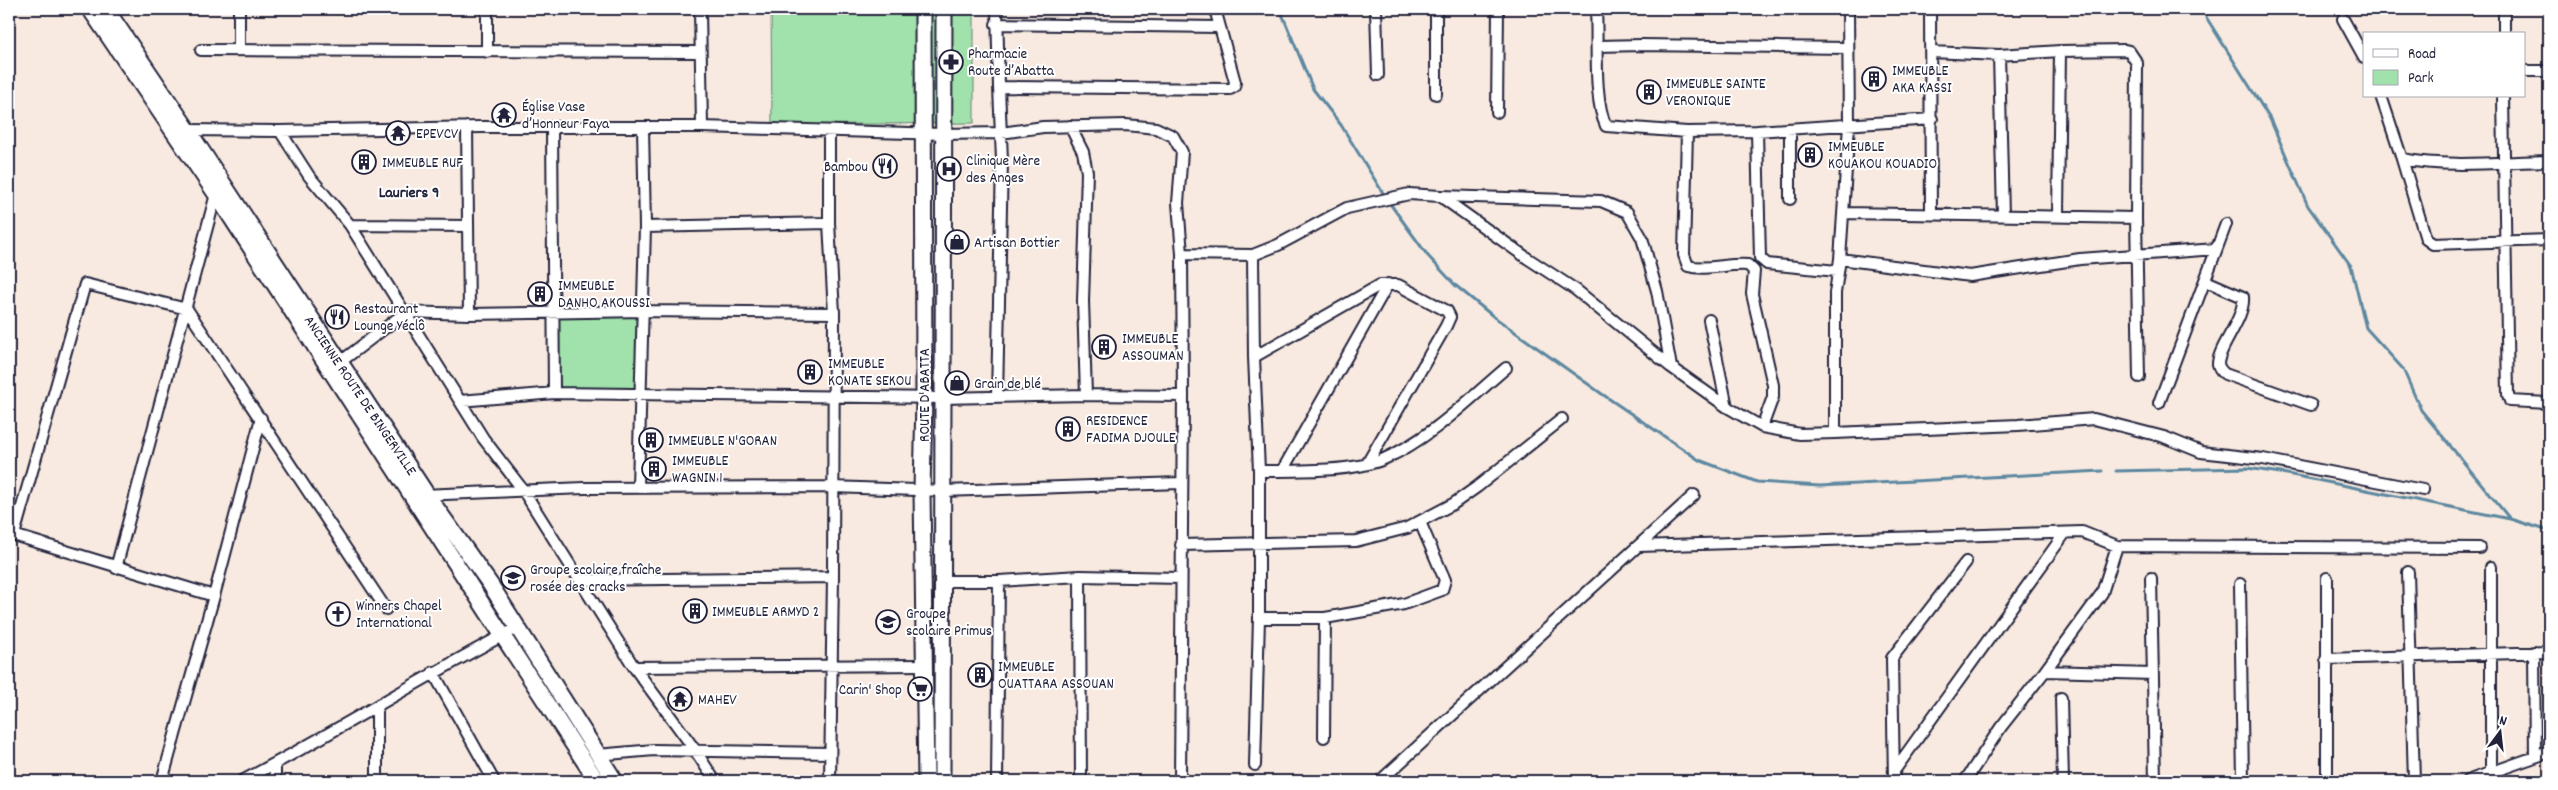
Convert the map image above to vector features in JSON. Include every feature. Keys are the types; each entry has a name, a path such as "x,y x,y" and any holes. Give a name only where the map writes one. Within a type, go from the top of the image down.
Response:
{"street":[{"name":"ANCIENNE ROUTE DE BINGERVILLE","path":"90,9 183,134 339,362 420,495"},
{"name":"ANCIENNE ROUTE DE BINGERVILLE","path":"106,9 183,134 216,194 420,495 510,632 615,781"},
{"path":"240,9 240,50"},
{"path":"486,9 486,52"},
{"path":"700,9 702,126"},
{"name":"ROUTE D'ABATTA","path":"923,9 924,398 922,491 926,781"},
{"name":"ROUTE D'ABATTA","path":"942,781 944,9"},
{"path":"996,9 1000,133 997,397"},
{"path":"999,87 1234,88 1235,82 1214,9"},
{"path":"1376,9 1378,75"},
{"path":"1436,9 1436,94"},
{"path":"1497,112 1498,9"},
{"path":"1596,9 1599,97 1602,118 1606,126 1687,132 1757,131 1932,119"},
{"path":"1835,434 1838,271 1844,213 1849,125 1848,9"},
{"path":"1930,9 1931,213"},
{"path":"2504,9 2504,32"},
{"path":"2342,19 2363,55"},
{"path":"996,24 1219,27"},
{"path":"1598,46 1642,44 1848,48"},
{"path":"201,50 700,52"},
{"path":"1931,52 1999,55 2060,51 2125,50 2135,57 2137,63 2136,218 2139,377"},
{"path":"2058,216 2060,51"},
{"path":"1999,55 2002,214"},
{"path":"2526,71 2549,71"},
{"path":"2382,98 2426,239 2433,244 2549,240"},
{"path":"2503,98 2508,395 2510,401 2515,403 2549,403"},
{"path":"183,134 467,127 702,126 944,134 1000,133 1043,127 1126,125 1156,128 1173,136 1182,152 1178,203 1182,254 1183,396 1180,578 1180,781"},
{"path":"1070,126 1083,152 1087,172 1083,301 1086,395"},
{"path":"467,127 469,314"},
{"path":"552,127 554,393"},
{"path":"638,487 645,227 643,127"},
{"path":"1790,129 1790,199"},
{"path":"829,130 829,223 834,312 832,487 833,665 830,781"},
{"path":"1757,131 1760,258 1767,264 1838,271"},
{"path":"280,132 309,176 350,226 406,312 483,438 523,490 634,667 695,750 715,781"},
{"path":"1687,132 1684,255 1688,266 1697,268 1735,264 1748,265 1754,271 1752,294 1773,385 1773,397 1762,427"},
{"path":"2402,159 2423,162 2549,161"},
{"path":"116,568 187,309 216,194"},
{"path":"1182,254 1253,254 1278,245 1347,208 1409,194 1601,201 1627,212 1642,238 1657,291 1671,367"},
{"path":"1440,196 1526,258 1576,290 1671,367 1727,407 1762,427 1800,434 1835,434 2018,425 2094,419 2164,437 2201,452 2263,459 2423,490"},
{"path":"1844,213 2002,214 2136,218"},
{"path":"645,227 829,223"},
{"path":"2159,403 2226,224"},
{"path":"350,226 468,226"},
{"path":"1840,259 1970,276 2080,259 2216,249"},
{"path":"1253,254 1254,357 1260,471 1255,765"},
{"path":"2206,281 2243,297 2244,303 2218,362 2219,368 2224,374 2311,405"},
{"path":"214,596 116,568 12,534 85,284 187,309 386,609"},
{"path":"1254,357 1371,289 1388,284 1398,285 1447,311 1450,317 1368,462"},
{"path":"1282,471 1388,284"},
{"path":"339,362 406,312 469,314 642,311 834,312"},
{"path":"1709,320 1727,407"},
{"path":"1260,471 1334,469 1382,460 1428,435 1506,368"},
{"path":"460,401 554,393 639,396 924,398 1086,395 1183,396"},
{"path":"162,781 261,418"},
{"path":"1181,545 1356,541 1408,528 1453,504 1562,419"},
{"path":"420,495 638,487 832,487 944,491 1181,483"},
{"path":"1380,781 1694,495"},
{"path":"1259,618 1325,618 1404,604 1442,590 1445,580 1420,522"},
{"path":"1639,546 2082,532 2117,546 2479,548"},
{"path":"1894,776 2065,533"},
{"path":"1966,781 2002,726 2102,593 2117,546"},
{"path":"1894,776 1892,658 1966,562"},
{"path":"2490,567 2492,653 2491,773"},
{"path":"2408,572 2414,781"},
{"path":"944,581 999,581 1080,576 1180,578"},
{"path":"1080,576 1081,781"},
{"path":"580,580 832,577"},
{"path":"2151,578 2156,781"},
{"path":"2327,578 2327,781"},
{"path":"997,781 999,581"},
{"path":"2240,584 2243,781"},
{"path":"1324,737 1325,618"},
{"name":"ANCIENNE ROUTE DE BINGERVILLE","path":"510,632 597,781"},
{"path":"242,781 377,707 433,672 510,632"},
{"path":"2534,652 2535,758"},
{"path":"2326,658 2549,652"},
{"path":"634,667 924,665"},
{"path":"2045,670 2153,674"},
{"path":"433,672 472,738 492,780"},
{"path":"2062,698 2063,781"},
{"path":"377,707 377,781"},
{"path":"597,755 654,750 830,752"},
{"path":"2468,781 2549,752"},
{"path":"275,764 275,781"}],"green space":[{"path":"771,9 974,9 974,123 772,125"},
{"path":"642,315 637,391 558,389 557,316"}],"waterway":[{"path":"1280,9 1313,89 1341,125 1383,193"},
{"path":"2201,9 2270,119 2308,206 2351,266 2366,328 2403,369 2421,410 2510,519"},
{"path":"1391,205 1428,256 1455,285 1494,317 1699,460 1757,482 1820,486 2102,471"},
{"path":"2116,471 2247,468 2287,474 2510,519 2549,531"}],"place":[{"name":"Pharmacie Route d’Abatta","path":"951,62"},
{"name":"IMMEUBLE AKA KASSI","path":"1874,79"},
{"name":"IMMEUBLE SAINTE VERONIQUE","path":"1649,92"},
{"name":"Église Vase d’Honneur Faya","path":"504,115"},
{"name":"EPEVCV","path":"398,133"},
{"name":"IMMEUBLE KOUAKOU KOUADIO","path":"1810,155"},
{"name":"IMMEUBLE RUF","path":"364,162"},
{"name":"Bambou","path":"885,166"},
{"name":"Clinique Mère des Anges","path":"949,169"},
{"name":"Artisan Bottier","path":"957,242"},
{"name":"IMMEUBLE DANHO AKOUSSI","path":"540,294"},
{"name":"Restaurant Lounge Yéclô","path":"337,317"},
{"name":"IMMEUBLE ASSOUMAN","path":"1104,347"},
{"name":"IMMEUBLE KONATE SEKOU","path":"810,372"},
{"name":"Grain de blé","path":"957,383"},
{"name":"RESIDENCE FADIMA DJOULE","path":"1068,429"},
{"name":"IMMEUBLE N'GORAN","path":"651,440"},
{"name":"IMMEUBLE WAGNIN 1","path":"654,469"},
{"name":"Groupe scolaire fraîche rosée des cracks","path":"513,578"},
{"name":"IMMEUBLE ARMYD 2","path":"695,611"},
{"name":"Winners Chapel International","path":"338,614"},
{"name":"Groupe scolaire Primus","path":"888,622"},
{"name":"IMMEUBLE OUATTARA ASSOUAN","path":"980,675"},
{"name":"Carin' Shop","path":"920,689"},
{"name":"MAHEV","path":"680,699"}],"district":[{"name":"Lauriers 9","path":"409,191"}]}
